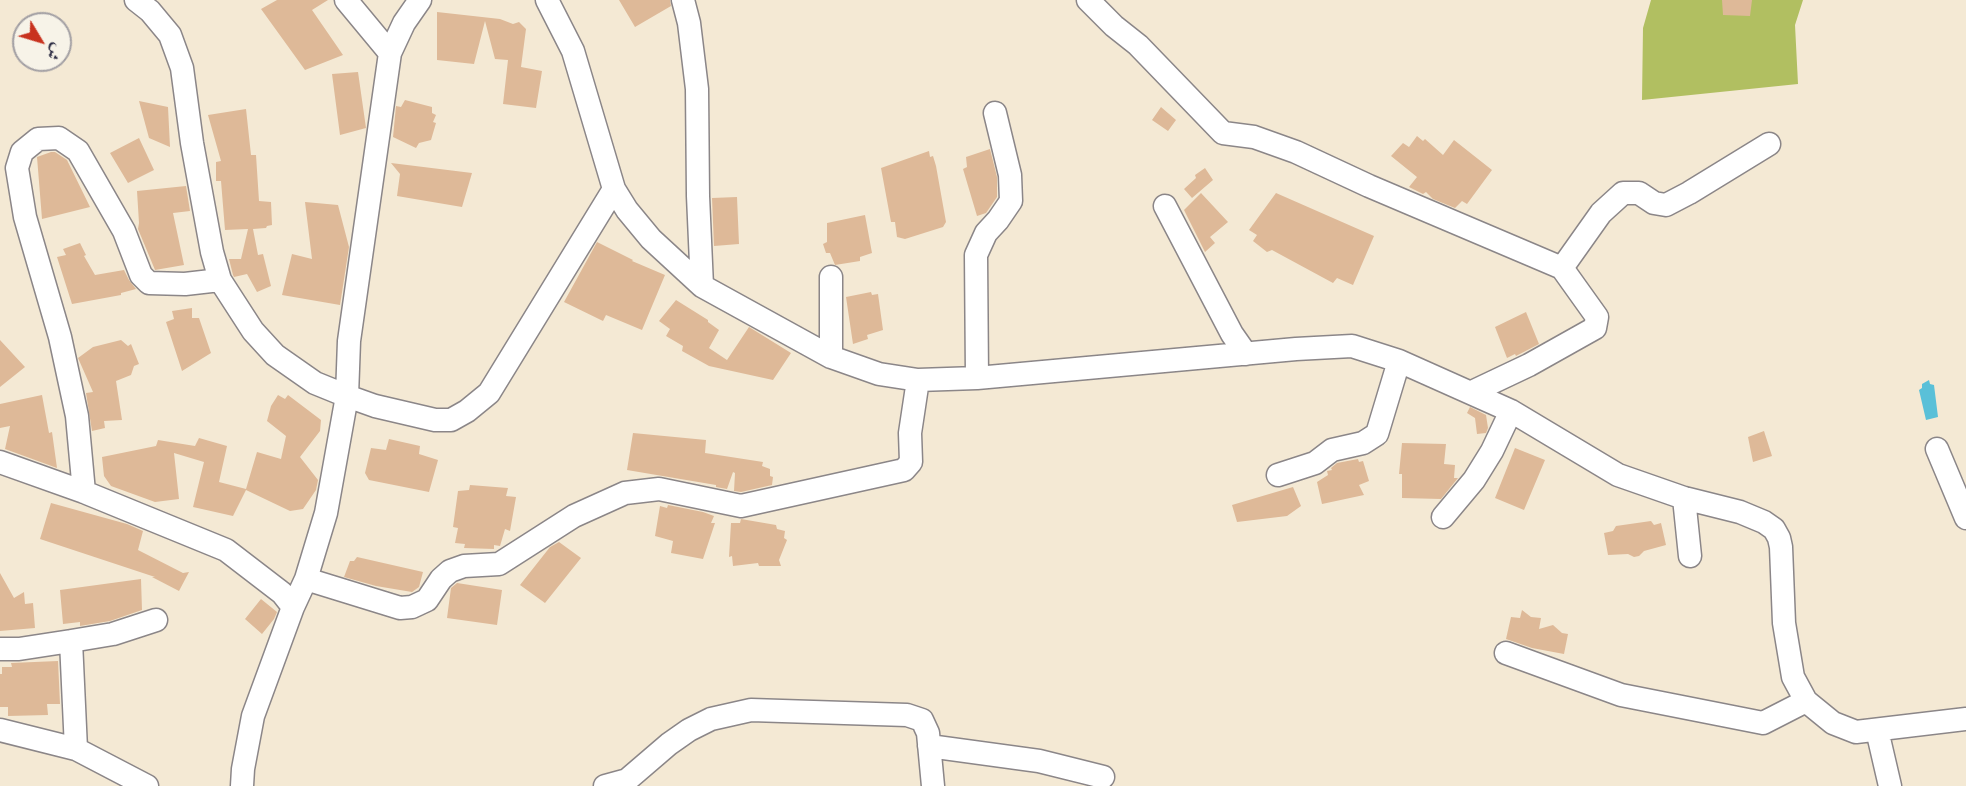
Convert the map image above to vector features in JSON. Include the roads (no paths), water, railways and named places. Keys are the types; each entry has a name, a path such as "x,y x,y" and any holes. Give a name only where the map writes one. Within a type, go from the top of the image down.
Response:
{"street":[{"path":"136,0 150,11 170,34 182,68 192,143 212,252 220,280 253,331 275,354 315,383 347,396 375,406 435,420 451,420 467,411 489,393 615,189"},
{"path":"346,0 390,53"},
{"path":"242,786 253,716 293,607 306,579 326,513 347,396 349,341 390,53 404,23 420,0"},
{"path":"547,0 573,51 615,189 627,210 651,239 702,286 831,357 879,374 918,380 977,378 1352,346 1399,361 1512,411 1618,475 1684,498 1740,512 1774,529 1779,538 1784,623 1792,677 1806,700 1833,723 1856,732 1966,719"},
{"path":"683,0 689,23 697,89 702,286"},
{"path":"1088,0 1114,26 1138,45 1222,133 1254,137 1296,152 1369,186 1562,268 1597,317 1595,328 1472,392"},
{"path":"977,378 976,255 986,233 1011,201 1010,175 994,113"},
{"path":"84,492 77,416 60,337 25,217 16,168 22,153 38,139 59,138 78,151 124,231 141,275 149,283 185,284 220,280"},
{"path":"1562,268 1601,213 1623,193 1639,193 1654,203 1666,206 1769,144"},
{"path":"1165,206 1232,334 1245,354"},
{"path":"831,277 831,357"},
{"path":"1278,475 1315,463 1332,450 1362,443 1377,434 1399,361"},
{"path":"306,579 400,608 412,607 427,600 441,579 450,571 464,566 498,564 574,516 625,493 659,489 741,506 904,470 911,462 910,433 918,380"},
{"path":"1443,517 1474,480 1492,452 1512,411"},
{"path":"1937,449 1966,518"},
{"path":"0,462 84,492 226,550 282,593 293,607"},
{"path":"1684,498 1690,556"},
{"path":"0,649 19,649 71,642 113,634 156,620"},
{"path":"71,642 76,749"},
{"path":"1506,653 1622,695 1763,723 1806,700"},
{"path":"605,786 627,780 669,744 696,726 711,719 751,711 907,715 922,720 928,734 933,786"},
{"path":"0,730 76,749 147,786"},
{"path":"1877,730 1890,786"},
{"path":"929,746 1039,761 1103,777"}],"water":[{"path":"1929,380 1930,384 1934,385 1938,417 1926,420 1919,390 1922,384"}]}
